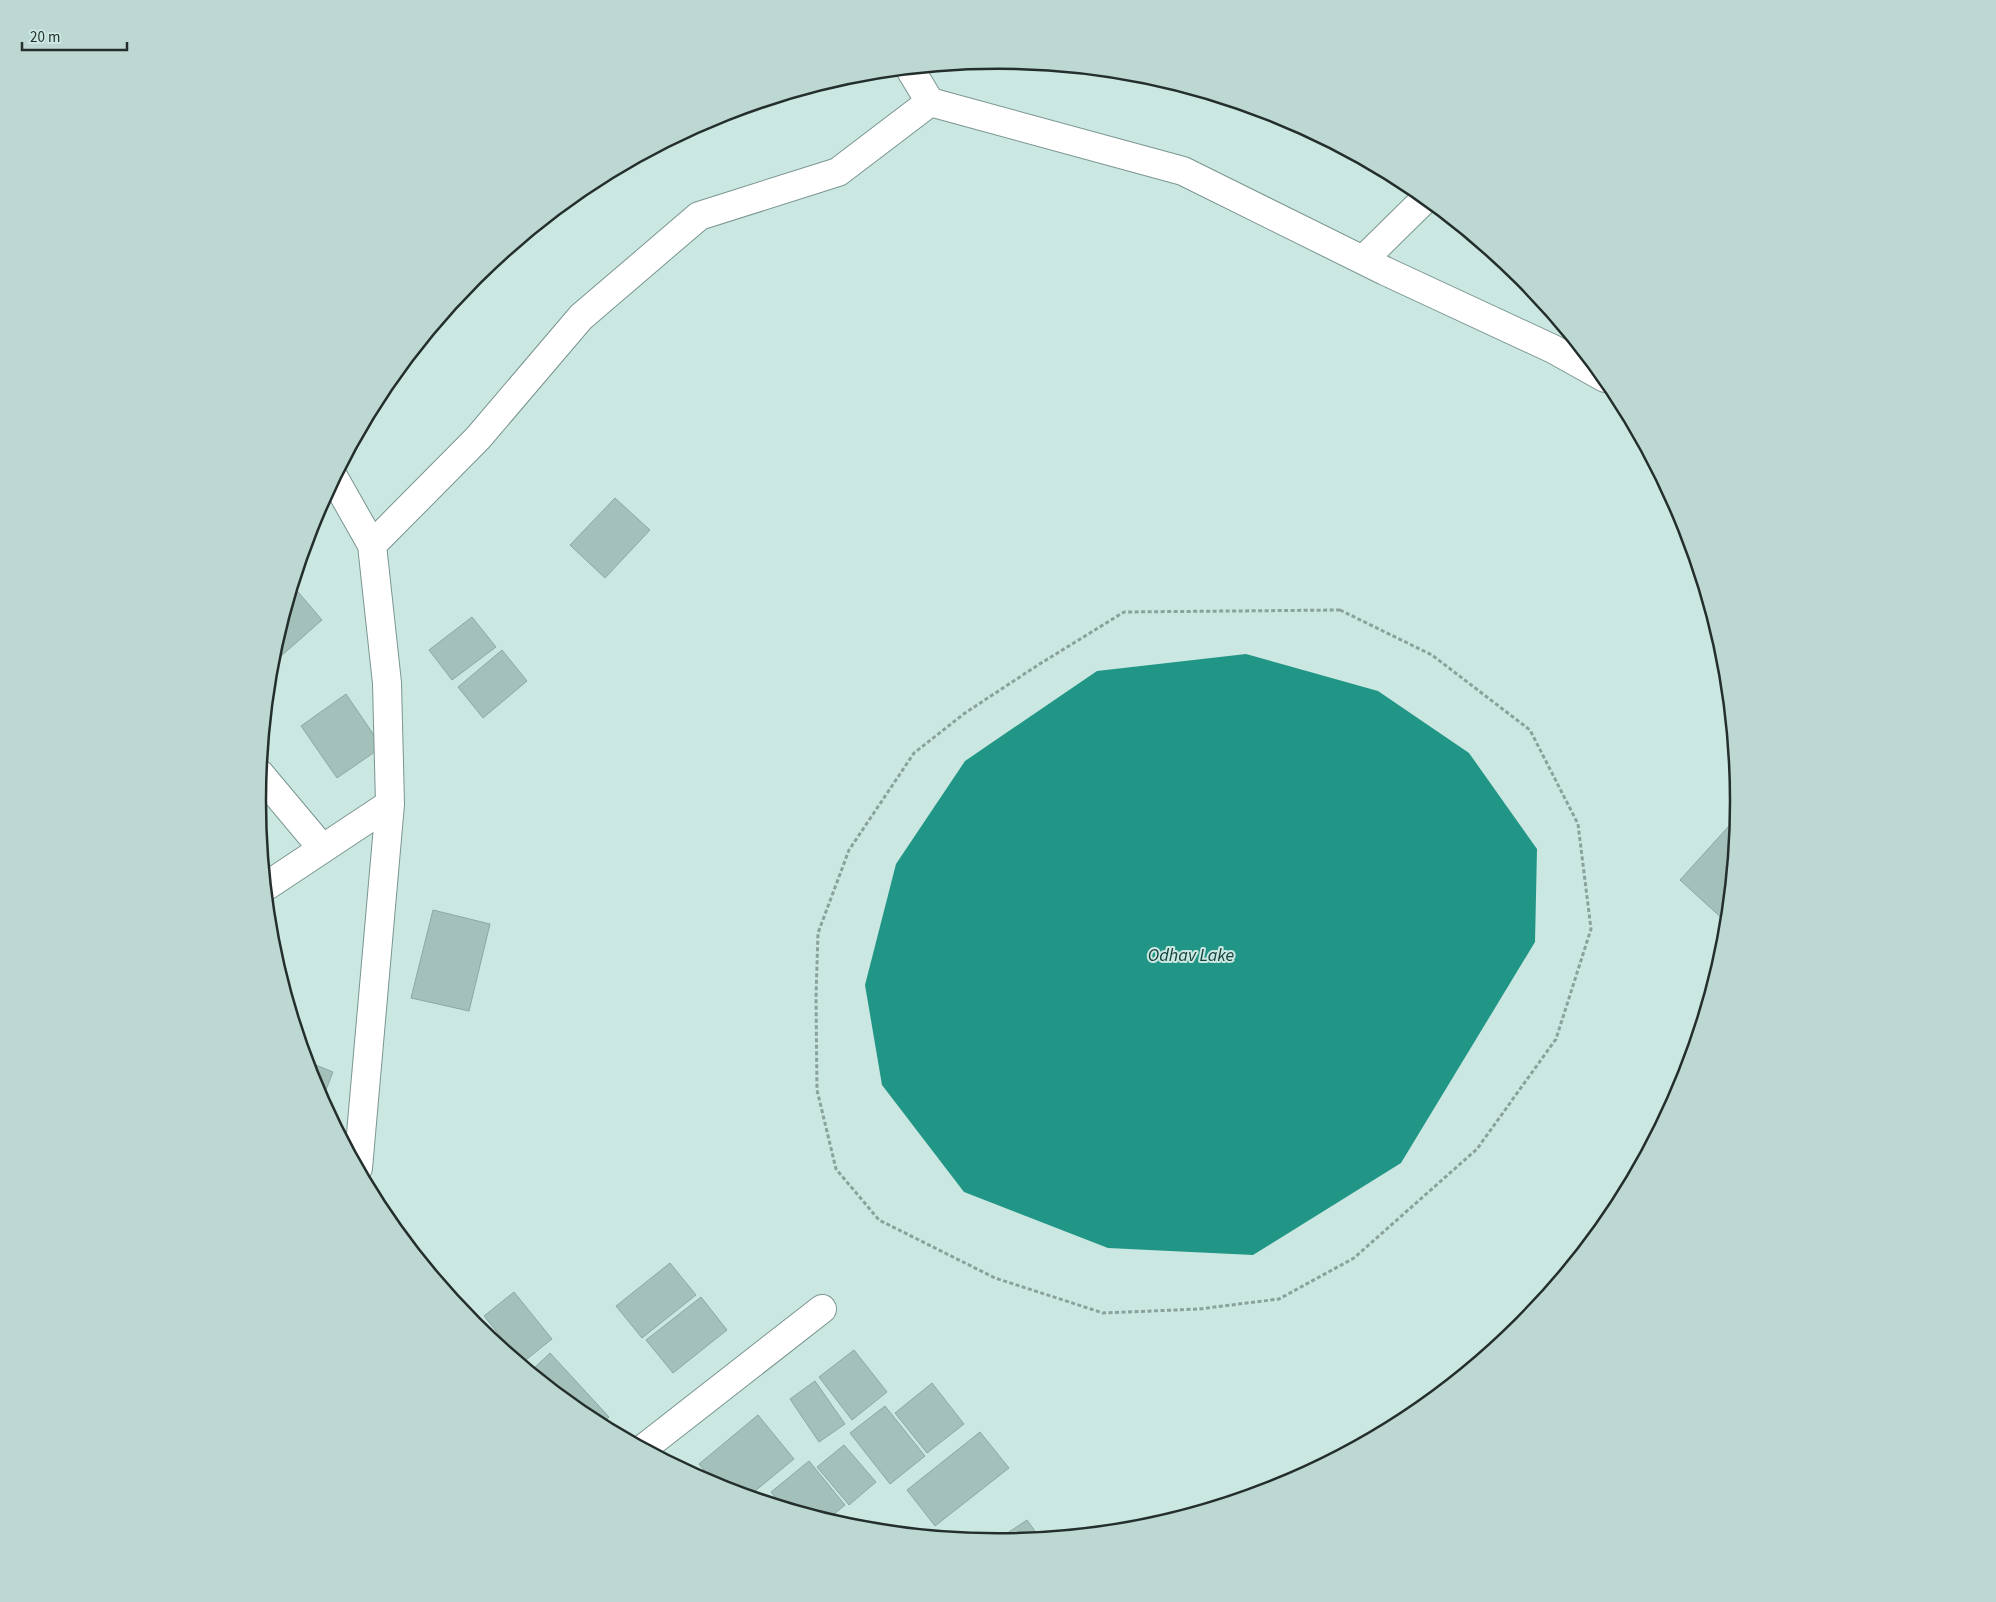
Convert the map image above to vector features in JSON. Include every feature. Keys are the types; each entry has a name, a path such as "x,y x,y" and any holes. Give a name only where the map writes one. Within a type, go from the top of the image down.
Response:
{"street":[{"path":"913,74 930,102 1183,171 1363,260 1553,349 1589,369"},
{"path":"372,545 478,438 581,317 699,216 838,172 930,102"},
{"path":"1363,260 1421,203"},
{"path":"338,484 372,545 387,683 390,804 359,1158"},
{"path":"266,782 322,848 320,850"},
{"path":"271,884 390,804"},
{"path":"649,1444 822,1310"}],"path":[{"path":"1340,610 1432,655 1530,730 1578,824 1591,929 1556,1039 1477,1149 1354,1258 1279,1299 1200,1309 1103,1313 995,1278 879,1220 836,1170 817,1090 816,997 818,933 849,850 914,753 965,713 1038,665 1124,612 1340,610"}],"water":[{"name":"Odhav Lake","path":"1246,654 1378,691 1469,753 1537,849 1535,942 1401,1163 1253,1255 1108,1248 964,1192 882,1085 865,985 896,864 965,761 1097,671"}],"building":[{"path":"615,498 650,530 605,578 570,545"},
{"path":"297,591 322,620 280,657"},
{"path":"472,617 496,647 452,680 429,650"},
{"path":"502,650 527,681 483,718 458,687"},
{"path":"346,694 382,747 337,778 301,726"},
{"path":"1729,825 1729,849 1721,917 1680,880"},
{"path":"433,910 490,924 469,1011 411,998"},
{"path":"315,1065 333,1072 326,1091"},
{"path":"670,1263 696,1295 642,1338 616,1306"},
{"path":"514,1292 552,1339 525,1360 507,1344 484,1316"},
{"path":"701,1297 727,1330 673,1373 646,1340"},
{"path":"854,1350 887,1392 852,1420 819,1377"},
{"path":"550,1353 609,1417 607,1419 591,1410 534,1368"},
{"path":"815,1381 845,1424 819,1442 790,1399"},
{"path":"932,1383 964,1424 927,1453 895,1413"},
{"path":"885,1406 925,1456 890,1484 850,1433"},
{"path":"758,1415 794,1459 755,1491 706,1473 699,1464"},
{"path":"980,1432 1009,1468 935,1526 907,1490"},
{"path":"844,1445 876,1482 849,1505 817,1467"},
{"path":"809,1461 845,1505 834,1514 776,1498 771,1492"},
{"path":"1027,1520 1036,1532 1008,1533"}]}
